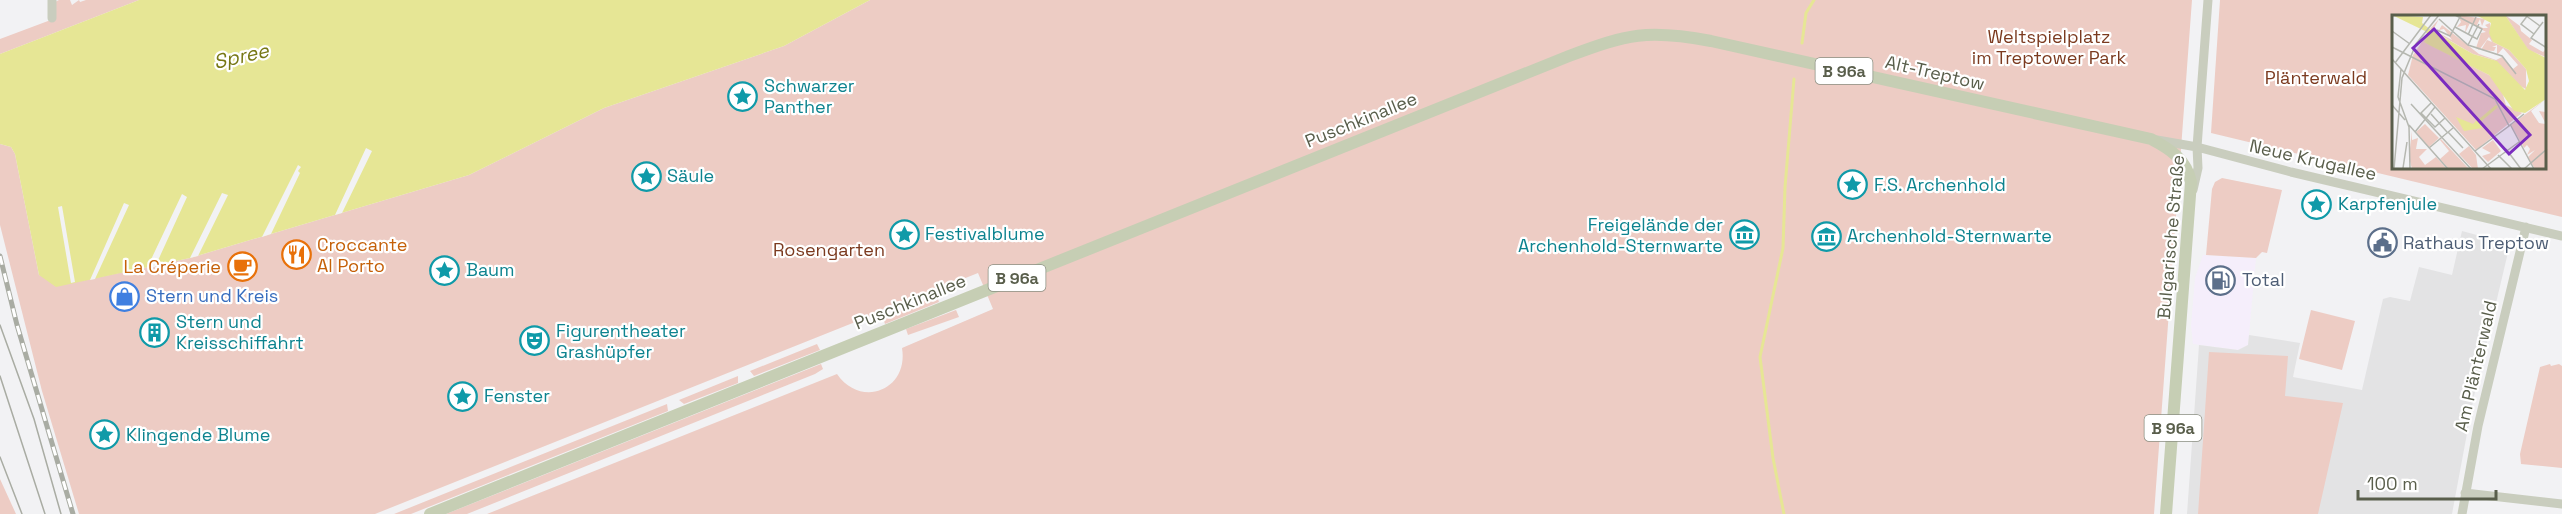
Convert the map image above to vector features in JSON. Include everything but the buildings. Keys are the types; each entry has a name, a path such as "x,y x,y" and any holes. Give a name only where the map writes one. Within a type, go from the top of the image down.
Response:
{"main road":[{"name":"Alt-Treptow","path":"1604,43 1637,34 1675,34 2151,139 2170,150 2182,161 2190,177 2190,201"},
{"name":"Puschkinallee","path":"430,514 1604,43"},
{"name":"Bulgarische Straße","path":"2166,514 2190,201"}],"street":[{"path":"51,0 52,18"},
{"name":"Bulgarische Straße","path":"2190,201 2198,168 2197,147 2208,0"},
{"name":"Alt-Treptow","path":"2151,139 2197,147"},
{"name":"Neue Krugallee","path":"2197,147 2291,172 2562,236"},
{"name":"Am Plänterwald","path":"2462,514 2497,342 2526,227"},
{"path":"2465,494 2562,504"}],"shaded area":[{"path":"2462,231 2510,244 2474,396 2452,514 2187,514 2199,345 2238,350 2248,345 2249,335 2300,343 2293,377 2362,390 2383,299 2390,297 2410,301 2419,267 2452,275"},
{"path":"2203,255 2256,258 2248,345 2238,350 2193,344 2191,326 2195,278"}],"green space":[{"path":"70,0 72,5 79,0 80,2 139,0 0,54 0,39 56,18 55,2"},
{"path":"870,0 2192,0 2154,514 487,514 837,374 847,385 858,391 881,390 891,384 898,375 902,363 902,348 993,309 978,273 375,514 79,514 42,391 0,225 0,144 11,147 15,154 39,275 71,283 190,258 469,175 604,108 784,46"},
{"name":"Plänterwald","path":"2220,0 2562,0 2562,217 2211,133"},
{"path":"2222,178 2282,190 2267,253 2262,252 2256,258 2206,255 2212,189 2215,182"},
{"path":"937,296 939,302 885,324 883,318"},
{"path":"956,310 959,317 908,335 906,329"},
{"path":"2311,310 2355,321 2342,370 2299,359"},
{"path":"817,344 820,350 754,376 750,371"},
{"path":"2209,352 2288,356 2285,396 2343,403 2318,514 2198,514"},
{"path":"821,364 823,369 815,374 467,514 446,514"},
{"path":"2550,364 2551,366 2559,364 2562,366 2562,468 2521,464 2520,454 2540,367"},
{"path":"738,376 738,383 684,404 679,400"},
{"path":"667,404 668,411 411,514 394,514"},
{"path":"0,479 16,514 0,514"}],"water":[{"name":"Spree","path":"139,0 870,0 784,46 604,108 469,175 190,258 56,287 39,275 15,154 11,147 0,144 0,54"}],"pier":[{"path":"366,148 372,151 342,213 335,215"},
{"path":"298,165 301,167 298,171 300,173 271,234 262,237"},
{"path":"222,193 228,195 198,256 190,258"},
{"path":"182,194 187,197 155,267 147,268"},
{"path":"124,203 129,205 95,279 90,280"},
{"path":"62,206 75,282 71,283 58,207"}],"waterway":[{"path":"1802,43 1806,13 1814,0"},
{"path":"1784,514 1773,458 1760,357 1783,248 1785,187 1794,79"}],"tram line":[{"path":"0,325 34,419 61,514"},
{"path":"0,376 45,514"},
{"path":"0,457 22,514"}],"railway":[{"path":"0,256 17,325 73,514"}],"place":[{"name":"Schwarzer Panther","path":"743,96"},
{"name":"Säule","path":"646,176"},
{"name":"F.S. Archenhold","path":"1853,185"},
{"name":"Karpfenjule","path":"2317,204"},
{"name":"Festivalblume","path":"904,234"},
{"name":"Freigelände der Archenhold-Sternwarte","path":"1744,235"},
{"name":"Archenhold-Sternwarte","path":"1826,236"},
{"name":"Rathaus Treptow","path":"2382,243"},
{"name":"Croccante Al Porto","path":"296,255"},
{"name":"La Créperie","path":"242,267"},
{"name":"Baum","path":"445,270"},
{"name":"Total","path":"2221,280"},
{"name":"Stern und Kreis","path":"125,296"},
{"name":"Stern und Kreisschiffahrt","path":"155,332"},
{"name":"Figurentheater Grashüpfer","path":"535,341"},
{"name":"Fenster","path":"463,396"},
{"name":"Klingende Blume","path":"105,435"}],"park label":[{"name":"Weltspielplatz im Treptower Park","path":"2049,47"},
{"name":"Rosengarten","path":"829,250"}]}
